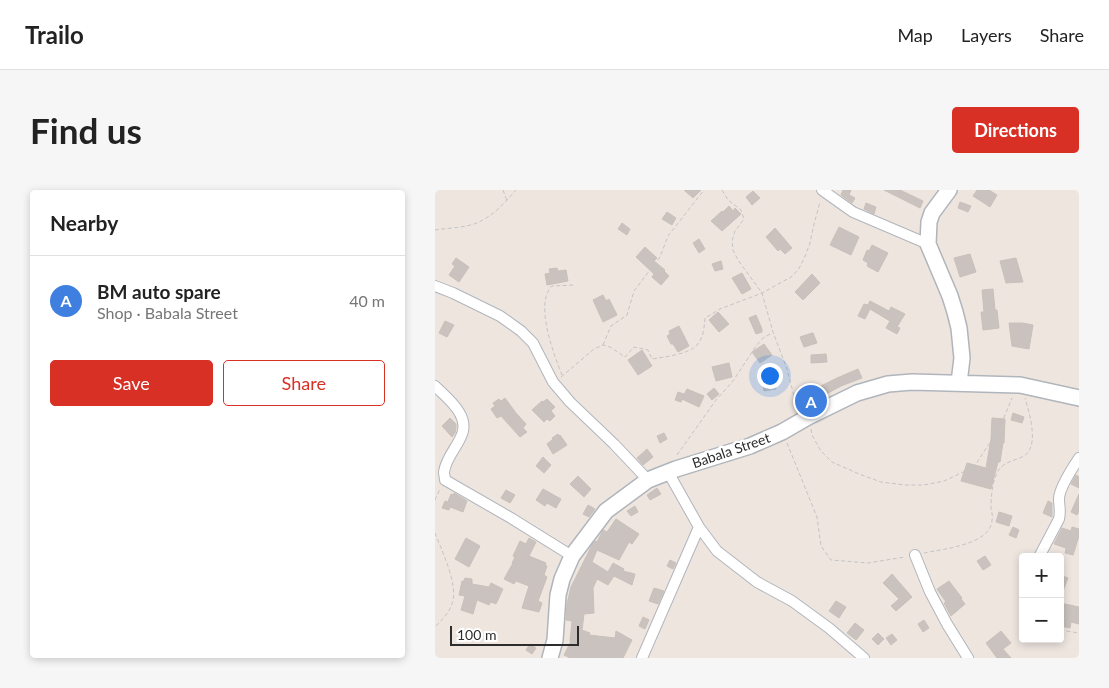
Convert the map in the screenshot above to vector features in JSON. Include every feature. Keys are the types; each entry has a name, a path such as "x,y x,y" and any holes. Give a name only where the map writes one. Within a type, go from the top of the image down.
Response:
{"street":[{"path":"949,190 932,213 929,222 928,244 950,296 959,328 962,358 959,383"},
{"path":"823,191 853,212 928,244"},
{"path":"435,286 500,316 521,331 533,343 558,379 570,402 648,480"},
{"name":"Babala Street","path":"552,658 561,579 572,556 606,511 648,480 672,470 750,446 782,432 807,417 857,393 888,384 912,382 1017,385 1079,398"},
{"path":"435,386 459,411 464,423 463,436 449,459 444,472 445,480 572,556"},
{"path":"1041,553 1059,519 1061,512 1059,499 1061,490 1079,458"},
{"path":"672,470 699,526 717,550 757,582 792,601 829,628 864,658"},
{"path":"642,658 699,526"},
{"path":"915,555 947,624 968,658"}],"path":[{"path":"503,190 507,201"},
{"path":"435,230 472,224 485,219 507,201 516,190"},
{"path":"603,345 611,326 627,315 634,291 660,257 667,236 704,190"},
{"path":"723,190 728,200 741,210 744,219 735,231 731,241 733,250 762,293 794,396 807,417 812,435 821,451 832,462 881,482 924,485 944,481 974,467 1000,427 1017,385"},
{"path":"574,285 552,286 547,290 546,295 546,327 558,379 594,349 603,345 610,347 625,358 634,347 648,350 652,359 680,354 697,346 703,334 705,318 720,309 762,293 791,277 804,259 810,243 823,191"},
{"path":"672,470 680,450 716,400 733,381 756,346 763,338 773,332"},
{"path":"782,432 817,518 821,546 831,560 868,563 915,555 958,546 976,540 983,536 991,526 993,488 998,472 1009,461 1030,451 1032,445 1033,435 1027,405 1017,385"},
{"path":"435,500 445,480"},
{"path":"435,533 452,582 453,601 445,617 435,627"},
{"path":"1064,630 1079,632"}],"building":[{"path":"684,190 701,190 693,198"},
{"path":"843,190 851,190 849,195 855,198 852,203 841,195"},
{"path":"884,190 900,190 923,201 920,208"},
{"path":"977,190 989,190 997,195 990,207 973,196"},
{"path":"753,191 760,198 752,205 746,197"},
{"path":"960,202 971,206 968,212 958,208"},
{"path":"866,203 876,207 874,214 864,209"},
{"path":"729,206 733,211 735,208 741,214 722,231 711,221"},
{"path":"667,212 676,218 672,225 662,219"},
{"path":"622,223 630,229 627,235 618,229"},
{"path":"839,227 859,237 851,255 830,245"},
{"path":"775,228 792,248 785,254 780,249 778,251 766,237"},
{"path":"699,239 705,249 699,253 693,243"},
{"path":"872,245 888,253 878,272 867,266 868,263 863,260 867,250 869,251"},
{"path":"645,247 657,258 654,261 669,276 661,285 652,277 654,274 636,257"},
{"path":"970,254 976,272 960,277 954,258"},
{"path":"456,258 469,267 459,282 449,275 455,266 452,264"},
{"path":"1016,258 1023,282 1006,283 1000,261"},
{"path":"721,261 723,269 715,271 712,264"},
{"path":"557,268 558,271 566,270 568,281 547,285 545,274 550,273 549,269"},
{"path":"742,273 751,289 742,294 732,278"},
{"path":"812,274 820,283 803,300 795,292"},
{"path":"993,289 999,328 983,330 981,312 984,312 982,290"},
{"path":"603,295 606,301 609,299 617,315 603,322 593,300"},
{"path":"870,301 889,311 891,307 905,314 897,327 900,328 897,334 886,328 890,321 870,309 865,319 858,316 864,304 868,305"},
{"path":"718,312 729,324 719,332 709,320"},
{"path":"756,315 762,332 756,334 749,318"},
{"path":"445,321 454,325 447,337 439,333"},
{"path":"1009,323 1033,325 1029,349 1012,346"},
{"path":"679,326 689,346 678,352 667,336 670,334 669,331"},
{"path":"813,333 817,343 804,347 800,337"},
{"path":"764,344 772,355 760,363 752,352"},
{"path":"642,350 652,366 638,375 628,360"},
{"path":"826,354 827,362 811,363 811,355"},
{"path":"729,363 732,377 716,381 712,367"},
{"path":"858,369 862,378 841,386 804,406 799,397"},
{"path":"774,379 776,389 764,391 762,381"},
{"path":"714,388 719,394 712,400 707,394"},
{"path":"687,389 704,396 699,407 682,399"},
{"path":"678,392 684,394 681,402 675,400"},
{"path":"505,398 526,424 523,428 527,432 520,437 501,416 497,418 491,409 495,406 493,403"},
{"path":"547,399 555,407 551,411 555,416 550,421 547,419 544,422 532,410"},
{"path":"1013,413 1024,417 1022,423 1011,420"},
{"path":"450,418 456,424 455,433 452,437 442,426"},
{"path":"992,418 1005,419 1004,443 991,489 961,481 967,463 986,468 991,439"},
{"path":"664,433 667,439 660,443 657,436"},
{"path":"558,434 567,445 553,454 547,444"},
{"path":"647,449 653,457 643,465 637,458"},
{"path":"543,457 551,465 544,473 536,466"},
{"path":"1076,475 1079,477 1079,488 1071,484"},
{"path":"578,476 591,489 584,497 570,484"},
{"path":"657,488 661,494 650,500 647,495"},
{"path":"543,489 561,499 556,508 547,503 545,506 536,500"},
{"path":"506,490 515,495 510,503 501,498"},
{"path":"454,493 467,501 463,512 450,507 449,510 442,508 445,501 448,502 451,494 453,495"},
{"path":"1079,494 1079,511 1077,515 1071,512"},
{"path":"1048,501 1052,503 1052,517 1043,513"},
{"path":"588,505 595,509 589,517 583,514"},
{"path":"635,506 638,512 631,516 627,511"},
{"path":"999,512 1012,516 1009,526 996,522"},
{"path":"616,519 639,534 632,544 629,542 619,560 597,550 592,562 608,572 613,563 624,569 623,571 635,574 632,585 614,576 608,585 597,579 593,588 594,613 584,614 582,630 590,633 589,635 615,638 616,631 632,640 623,658 570,658 564,655 571,641 572,621 566,620 571,587 592,545 595,541 597,542 603,530 607,532"},
{"path":"1013,527 1019,530 1016,538 1009,535"},
{"path":"1072,527 1079,529 1079,536 1073,555 1065,553 1066,548 1054,544 1062,528 1071,531"},
{"path":"466,538 480,546 469,567 455,559"},
{"path":"529,538 536,542 529,556 546,563 545,565 547,566 544,575 547,577 538,601 542,603 539,612 522,608 529,586 516,581 514,584 504,579 513,563 515,557 513,556 520,541 526,544"},
{"path":"985,556 991,565 983,570 977,561"},
{"path":"670,560 676,563 673,569 667,566"},
{"path":"892,574 912,597 896,611 891,606 899,599 883,583"},
{"path":"1064,576 1068,578 1064,588"},
{"path":"465,578 472,579 472,584 489,587 491,583 503,589 496,604 491,602 489,605 477,600 473,614 461,610 465,596 459,595 462,581"},
{"path":"949,581 965,604 951,616 944,603 946,602 937,589"},
{"path":"654,588 664,591 658,604 649,601"},
{"path":"836,601 846,607 839,618 829,611"},
{"path":"1064,604 1079,607 1079,624 1071,622 1070,628 1064,627"},
{"path":"643,617 649,620 645,629 639,626"},
{"path":"924,620 929,628 923,632 918,624"},
{"path":"855,623 864,630 856,640 847,633"},
{"path":"1001,631 1011,643 1003,649 1011,658 997,658 986,643"},
{"path":"878,633 884,639 878,645 872,639"},
{"path":"892,634 897,640 891,645 886,638"},
{"path":"530,644 536,648 532,654 526,650"}],"place":[{"name":"BM auto spare","path":"811,401"}]}
